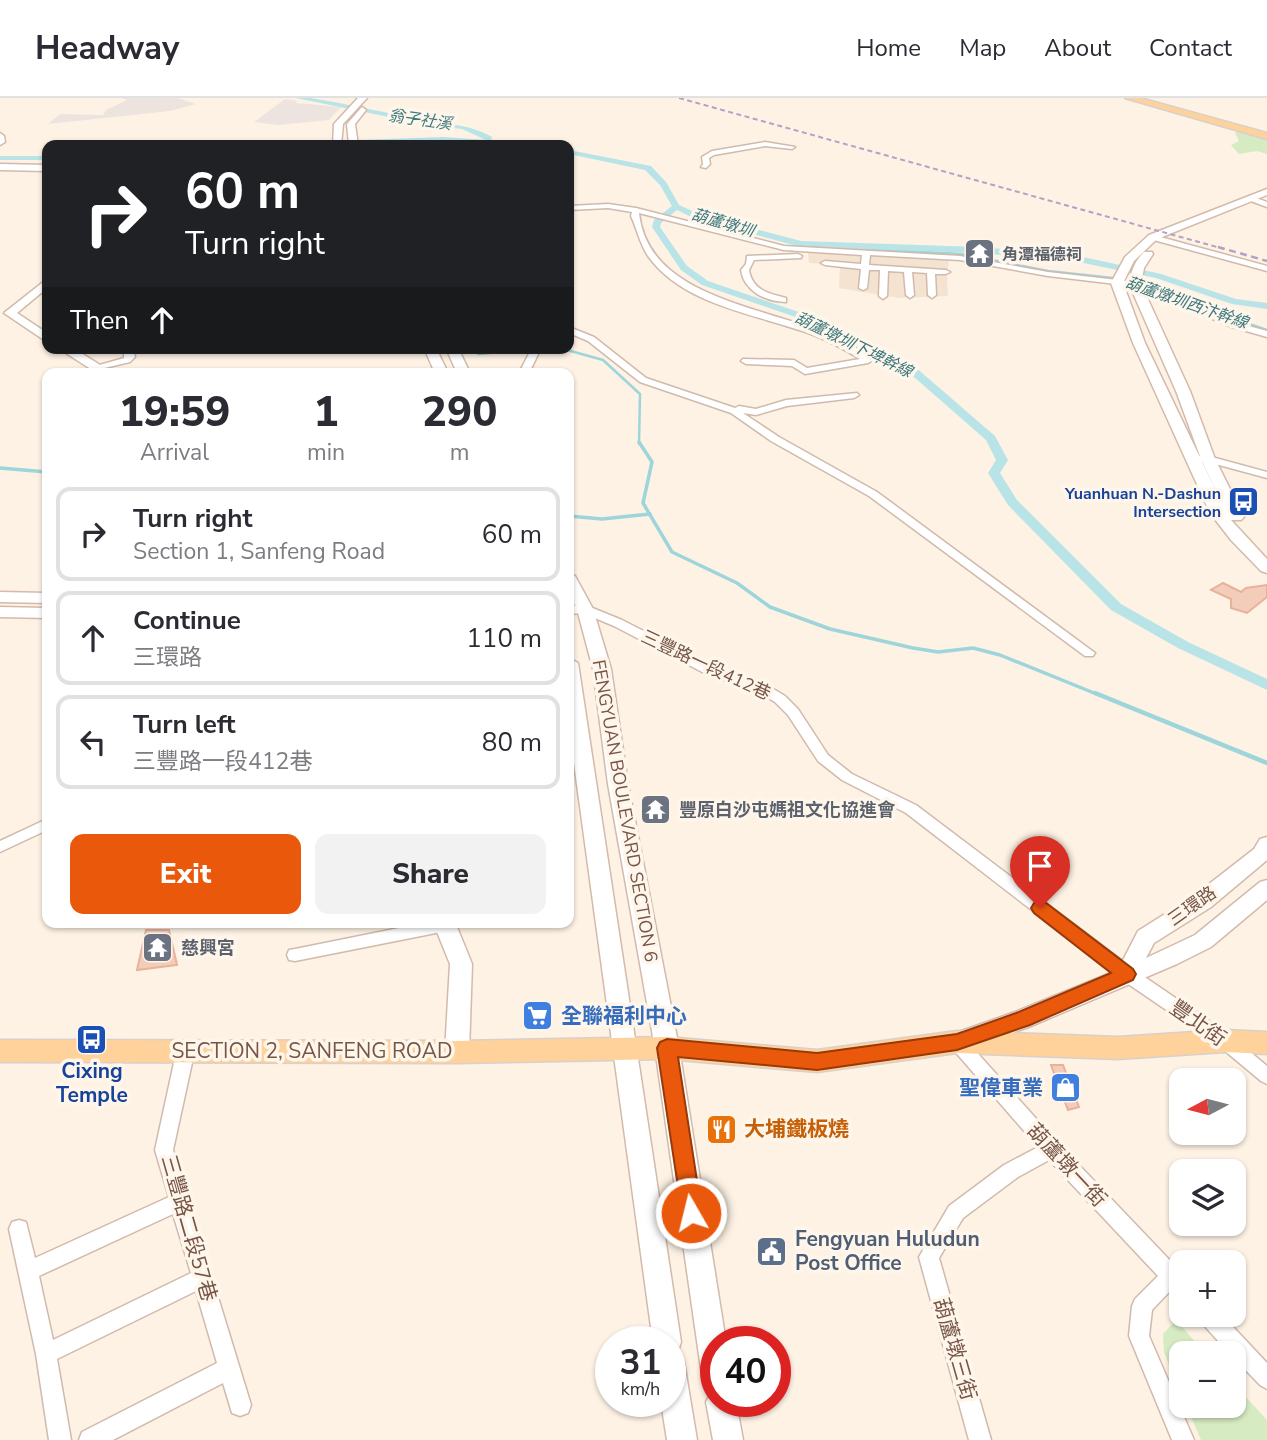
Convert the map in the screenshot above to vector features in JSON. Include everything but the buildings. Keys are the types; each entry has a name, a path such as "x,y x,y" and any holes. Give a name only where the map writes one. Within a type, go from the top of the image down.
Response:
{"main road":[{"path":"1130,98 1267,133"},
{"path":"1147,98 1267,133"},
{"name":"SECTION 2, SANFENG ROAD","path":"0,1051 186,1049 457,1052 667,1048 817,1061 957,1042 1118,1048 1225,1041 1267,1042"}],"street":[{"path":"336,140 336,127 349,108 363,98"},
{"path":"351,140 351,124 360,111 376,98"},
{"path":"0,136 0,142"},
{"path":"704,167 707,164 705,157 735,148 765,144 792,147"},
{"path":"0,167 42,168"},
{"path":"1116,283 1153,237 1263,199"},
{"path":"1135,260 1167,240 1263,199"},
{"path":"574,208 617,207 638,211 784,248 960,258 1048,274 1135,284 1235,325 1267,334"},
{"path":"638,211 635,216 650,253 680,282 727,303 794,324 852,349 868,360 805,371 794,363 746,360"},
{"path":"1153,237 1267,269"},
{"path":"783,300 758,292 750,285 744,273 750,264 750,258 800,256 811,250"},
{"path":"863,288 866,253"},
{"path":"1135,260 1135,284 1183,391 1208,459 1233,513 1267,552"},
{"path":"825,263 946,272"},
{"path":"883,296 884,268"},
{"path":"908,270 910,295"},
{"path":"931,271 932,295"},
{"path":"1116,283 1139,343 1191,459 1226,525 1267,568"},
{"path":"42,286 10,313 42,335"},
{"path":"574,332 590,339 643,380 734,411 775,439 873,494 1089,653"},
{"path":"75,354 99,368"},
{"path":"108,368 127,360 129,354"},
{"path":"734,411 756,412 794,402 854,395"},
{"path":"1191,459 1208,459 1267,475"},
{"path":"0,597 42,598"},
{"name":"三豐路一段412巷","path":"577,609 618,623 711,671 760,687 780,699 793,712 823,758 847,777 911,809 1127,974"},
{"name":"FENGYUAN BOULEVARD SECTION 6","path":"577,609 602,669 618,784 667,1048 709,1326"},
{"path":"0,612 42,613"},
{"name":"FENGYUAN BOULEVARD SECTION 6","path":"574,698 665,1326"},
{"path":"0,847 42,826"},
{"name":"三環路","path":"1127,974 1146,937 1203,901 1265,851"},
{"name":"三環路","path":"957,1042 1023,1019 1203,940 1267,888"},
{"path":"295,954 425,928"},
{"path":"447,928 461,964 457,1052"},
{"name":"豐北街","path":"1127,974 1225,1041 1267,1076"},
{"name":"葫蘆墩一街","path":"957,1042 1051,1149 1169,1274"},
{"name":"三豐路二段57巷","path":"186,1049 164,1150 240,1405"},
{"name":"葫蘆墩三街","path":"980,1440 929,1257 956,1212 1011,1171 1051,1149"},
{"path":"27,1272 179,1202"},
{"path":"19,1228 46,1354 60,1440"},
{"path":"46,1354 202,1279"},
{"path":"1169,1286 1142,1306 1139,1336 1183,1440"},
{"path":"1219,1327 1267,1378"},
{"path":"90,1440 230,1368"},
{"path":"678,1417 682,1440"},
{"path":"723,1417 727,1440"}],"shaded area":[{"path":"122,98 178,98 196,104 170,111 48,124 60,114 103,115 106,110 127,100"},
{"path":"285,99 297,101 296,103 341,107 329,120 278,125 254,122"},
{"path":"808,253 949,259 948,296 899,298 839,288 840,265 809,263"}],"green space":[{"path":"1240,130 1267,137 1267,154 1257,151 1239,154 1231,145 1239,141 1235,133"},
{"path":"1170,1327 1182,1327 1194,1341 1169,1341 1169,1364 1164,1352 1163,1334"},
{"path":"1246,1397 1267,1420 1267,1440 1201,1440 1192,1418 1246,1418"}],"waterway":[{"name":"翁子社溪","path":"299,98 462,127 489,139"},
{"name":"葫蘆墩圳","path":"415,140 455,140"},
{"name":"葫蘆墩圳","path":"574,153 648,168 663,184 676,207"},
{"name":"葫蘆墩圳","path":"0,158 42,158"},
{"path":"676,207 696,216 801,244 978,250 1074,258 1158,276 1235,302 1267,306"},
{"name":"葫蘆墩圳下埤幹線","path":"676,207 657,222 656,227 684,268 705,283 813,320 871,346 910,368 991,438 1002,460 994,473 1012,502 1116,607 1183,645 1267,685"},
{"name":"葫蘆燉圳西汴幹線","path":"877,249 856,248 961,254 1048,271 1131,280 1162,288 1207,309 1267,330"},
{"path":"574,352 603,360 640,394 639,442"},
{"path":"639,442 652,462 643,503 650,514"},
{"path":"0,468 42,472"},
{"path":"574,516 602,519 650,514"},
{"path":"650,514 672,552 737,583 770,607 830,629 913,648 938,652 973,648 1000,655 1099,695"},
{"path":"1095,693 1267,763"}],"railway":[{"path":"679,98 1224,249"},
{"path":"1218,247 1267,261"}],"place":[{"name":"角潭福德祠","path":"979,254"},
{"name":"Yuanhuan N.-Dashun Intersection","path":"1244,502"},
{"name":"豐原白沙屯媽祖文化協進會","path":"656,810"},
{"name":"慈興宮","path":"158,948"},
{"name":"全聯福利中心","path":"538,1016"},
{"name":"Cixing Temple","path":"92,1039"},
{"name":"聖偉車業","path":"1066,1088"},
{"name":"大埔鐵板燒","path":"721,1129"},
{"name":"Fengyuan Huludun Post Office","path":"772,1251"}],"route":[{"path":"691,1213 667,1048 817,1061 957,1042 1023,1019 1127,974 1040,908"}]}
